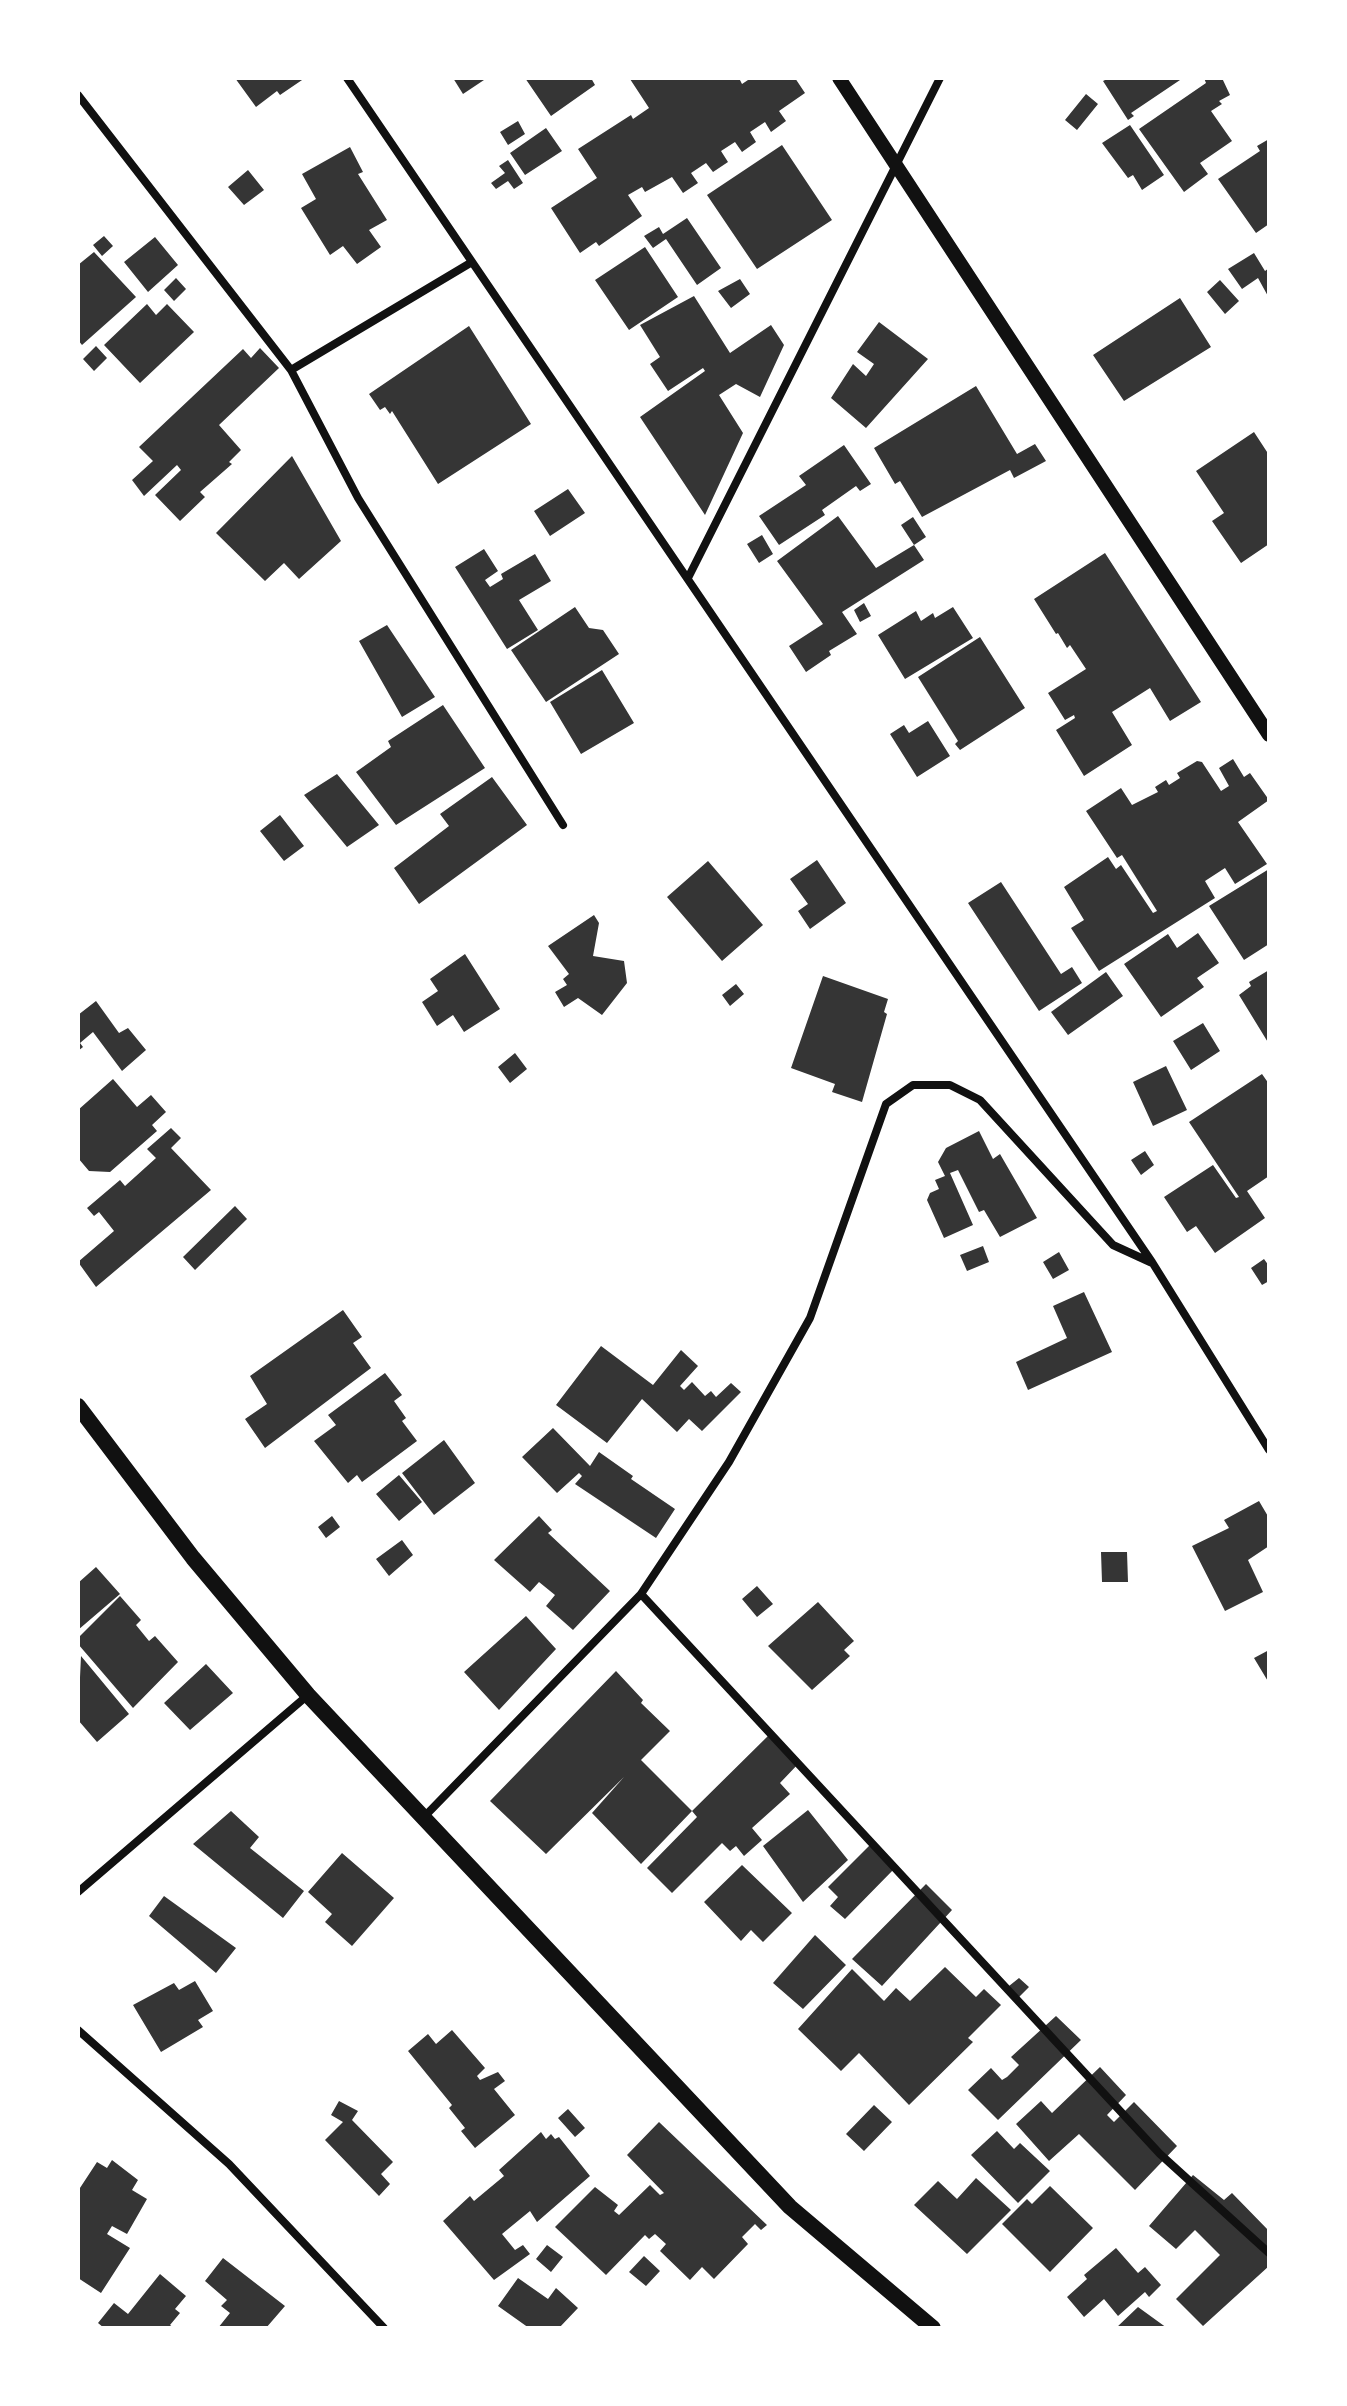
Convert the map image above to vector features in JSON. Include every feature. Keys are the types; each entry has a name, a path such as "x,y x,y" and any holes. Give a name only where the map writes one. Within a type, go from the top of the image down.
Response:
{"main road":[{"path":"78,1406 193,1558 308,1695 790,2207 933,2328"}],"street":[{"path":"347,78 1152,1262 1269,1450"},
{"path":"839,78 1269,735"},
{"path":"688,578 940,78"},
{"path":"78,95 291,370 358,498 563,825"},
{"path":"291,370 472,262"},
{"path":"424,1817 641,1594 729,1462 810,1318 886,1104 913,1085 950,1085 980,1100 1113,1245 1152,1262"},
{"path":"641,1594 1160,2154 1269,2253"},
{"path":"78,1892 308,1695"},
{"path":"78,2030 229,2164 384,2328"}],"building":[{"path":"235,78 305,78 280,95 277,91 256,107"},
{"path":"453,78 487,78 463,94"},
{"path":"525,78 591,78 595,85 551,116"},
{"path":"739,78 742,84 751,78 795,78 805,93 779,111 786,121 771,132 765,122 750,132 756,142 742,152 735,142 721,151 728,162 713,172 706,163 691,173 698,183 683,193 672,177 645,192 642,187 628,195 642,216 599,246 596,242 580,253 551,208 597,178 578,149 631,115 633,119 649,108 630,79"},
{"path":"1109,78 1183,78 1131,113 1134,116 1128,120 1103,81"},
{"path":"1204,78 1222,78 1230,95 1219,101 1222,104 1211,111 1232,141 1200,163 1208,174 1184,192 1139,129 1206,83"},
{"path":"1086,94 1098,104 1077,130 1065,120"},
{"path":"518,121 525,134 508,145 500,132"},
{"path":"1130,125 1164,175 1142,190 1133,175 1128,178 1102,143"},
{"path":"546,128 562,151 525,175 510,153"},
{"path":"1269,139 1269,224 1256,233 1218,179 1260,151 1257,146"},
{"path":"782,145 832,220 757,269 707,195"},
{"path":"350,147 363,172 358,174 387,220 369,230 381,247 357,264 343,246 330,255 301,208 316,199 302,174"},
{"path":"508,160 523,183 514,189 508,181 496,189 491,183 505,173 499,166"},
{"path":"248,170 264,190 244,205 228,187"},
{"path":"687,218 721,268 697,285 666,239 653,248 644,236 659,227 663,234"},
{"path":"104,236 113,246 102,256 93,245"},
{"path":"155,237 178,265 148,292 124,262"},
{"path":"645,247 678,297 629,330 595,280"},
{"path":"94,252 136,297 82,345 78,340 78,265"},
{"path":"1254,253 1265,271 1269,268 1269,298 1258,278 1242,289 1228,269"},
{"path":"176,278 186,289 174,301 164,290"},
{"path":"740,279 750,294 731,308 718,291"},
{"path":"1220,280 1239,301 1225,314 1207,292"},
{"path":"694,296 730,353 771,325 784,345 760,397 736,384 719,395 743,433 705,515 640,417 705,371 703,368 668,391 650,364 660,357 640,325"},
{"path":"1180,298 1211,347 1124,401 1093,355"},
{"path":"147,304 156,315 167,304 194,332 140,383 104,345"},
{"path":"879,322 928,359 866,428 831,398 853,364 866,376 874,364 857,352"},
{"path":"469,326 531,424 438,484 392,411 390,414 385,407 380,410 369,394"},
{"path":"96,346 107,358 94,371 83,359"},
{"path":"260,348 279,368 219,425 241,450 229,462 232,464 200,492 205,497 180,521 155,495 181,470 177,465 144,496 132,480 153,461 139,447 243,349 251,358"},
{"path":"976,386 1017,454 1035,444 1046,461 1014,478 1010,470 922,517 900,481 895,484 874,448"},
{"path":"1254,432 1269,455 1269,544 1241,563 1212,521 1224,513 1196,471"},
{"path":"844,445 871,484 860,491 856,486 822,510 825,515 779,545 759,516 806,485 799,476"},
{"path":"292,456 341,541 299,579 284,563 265,581 216,533"},
{"path":"568,489 585,513 550,536 534,511"},
{"path":"838,516 876,568 914,545 924,560 842,612 857,634 829,651 831,655 806,672 789,646 823,624 777,561"},
{"path":"913,517 926,537 914,545 901,525"},
{"path":"762,535 773,554 759,563 747,544"},
{"path":"484,549 498,571 485,580 490,587 503,579 501,574 535,554 551,581 519,600 538,630 507,649 455,567"},
{"path":"1105,553 1201,702 1170,721 1150,688 1112,712 1132,745 1084,776 1056,730 1075,718 1074,715 1065,720 1048,693 1086,669 1070,645 1067,648 1056,634 1034,599"},
{"path":"864,603 871,616 860,622 854,610"},
{"path":"575,607 589,628 603,630 619,654 546,702 511,650"},
{"path":"953,607 973,638 905,679 878,635 916,611 921,621 933,613 935,618"},
{"path":"387,625 435,697 402,717 359,641"},
{"path":"980,637 1025,708 960,750 955,744 958,741 918,677"},
{"path":"602,670 634,723 581,754 550,702"},
{"path":"443,705 485,768 396,825 356,772 391,747 388,741"},
{"path":"928,721 950,756 917,777 890,734 904,725 909,733"},
{"path":"1233,759 1244,777 1250,773 1269,800 1238,822 1267,864 1235,884 1225,868 1205,881 1215,898 1099,971 1071,928 1084,920 1064,887 1108,857 1116,869 1121,865 1153,913 1157,911 1122,855 1117,858 1086,811 1121,788 1132,805 1158,792 1155,787 1166,780 1169,785 1180,778 1177,773 1197,761 1202,762 1221,791 1229,786 1219,768"},
{"path":"337,774 379,825 347,847 304,795"},
{"path":"492,777 527,825 419,904 394,868 449,826 440,814"},
{"path":"280,815 304,846 284,861 260,831"},
{"path":"817,860 846,903 810,929 798,911 808,904 790,879"},
{"path":"708,861 763,925 722,961 667,897"},
{"path":"1269,869 1269,944 1244,960 1209,906"},
{"path":"1001,882 1061,974 1072,967 1082,983 1039,1011 968,903"},
{"path":"594,915 599,923 593,956 624,961 627,983 602,1015 578,998 564,1007 555,992 567,985 563,979 569,974 548,946"},
{"path":"1198,933 1219,963 1197,978 1204,987 1161,1017 1124,964 1168,934 1177,948"},
{"path":"465,954 500,1009 464,1032 453,1015 437,1026 422,1002 438,991 430,979"},
{"path":"1269,970 1269,1044 1239,995 1251,986 1249,982"},
{"path":"1106,972 1123,996 1068,1035 1051,1012"},
{"path":"823,976 888,999 884,1012 887,1014 862,1102 832,1092 835,1084 791,1068"},
{"path":"736,984 744,994 730,1006 722,995"},
{"path":"96,1001 119,1033 128,1028 146,1050 122,1071 93,1032 80,1043 83,1047 78,1051 78,1015"},
{"path":"1203,1023 1220,1051 1191,1070 1173,1041"},
{"path":"515,1053 527,1069 510,1083 498,1067"},
{"path":"1166,1066 1187,1110 1153,1126 1133,1082"},
{"path":"1262,1074 1269,1084 1269,1176 1247,1191 1265,1218 1215,1253 1196,1226 1187,1232 1164,1197 1213,1165 1236,1198 1239,1197 1189,1122"},
{"path":"113,1079 137,1107 151,1095 166,1112 152,1125 157,1131 110,1172 89,1171 78,1158 78,1110"},
{"path":"171,1128 181,1138 171,1148 211,1190 96,1287 78,1262 114,1231 99,1212 94,1216 87,1208 120,1180 125,1186 156,1158 147,1149"},
{"path":"979,1131 993,1159 1000,1154 1037,1218 1000,1237 984,1210 979,1212 958,1170 950,1173 973,1225 944,1238 927,1200 930,1193 939,1189 935,1180 945,1176 938,1162 946,1148"},
{"path":"1145,1151 1154,1165 1141,1175 1131,1160"},
{"path":"235,1206 247,1219 195,1270 183,1257"},
{"path":"983,1246 989,1262 967,1271 960,1255"},
{"path":"1059,1252 1069,1270 1053,1279 1043,1262"},
{"path":"1264,1259 1269,1266 1269,1281 1262,1285 1251,1268"},
{"path":"1084,1292 1112,1352 1028,1390 1016,1362 1067,1338 1053,1306"},
{"path":"343,1310 362,1337 353,1343 371,1368 265,1448 245,1419 267,1404 250,1376"},
{"path":"601,1346 653,1385 681,1350 698,1366 680,1386 684,1390 692,1382 705,1396 711,1391 716,1397 731,1383 741,1392 702,1431 689,1419 677,1432 642,1399 607,1443 556,1405"},
{"path":"385,1373 402,1395 394,1401 406,1418 402,1421 417,1441 362,1482 357,1475 348,1483 314,1441 336,1425 328,1415"},
{"path":"553,1428 590,1466 599,1452 675,1509 656,1538 575,1484 582,1476 579,1473 557,1493 522,1457"},
{"path":"444,1440 475,1483 434,1515 402,1473"},
{"path":"399,1475 422,1502 399,1521 376,1494"},
{"path":"1259,1501 1269,1518 1269,1546 1248,1560 1263,1592 1225,1611 1192,1546 1229,1528 1224,1520"},
{"path":"332,1516 340,1527 326,1538 318,1527"},
{"path":"539,1516 552,1530 548,1533 610,1591 573,1630 546,1606 555,1595 539,1582 530,1592 494,1560"},
{"path":"402,1540 413,1555 389,1576 376,1559"},
{"path":"1101,1552 1127,1552 1128,1582 1102,1582"},
{"path":"96,1567 120,1594 78,1630 78,1583"},
{"path":"757,1586 773,1604 757,1617 742,1599"},
{"path":"120,1596 141,1620 136,1625 149,1641 155,1636 178,1662 133,1708 78,1644 78,1638"},
{"path":"818,1602 854,1641 844,1650 850,1656 812,1690 768,1646"},
{"path":"526,1616 556,1649 499,1710 464,1672"},
{"path":"1269,1650 1269,1683 1254,1658"},
{"path":"81,1656 129,1714 97,1742 78,1720"},
{"path":"206,1664 233,1693 190,1730 164,1703"},
{"path":"616,1671 643,1700 641,1703 670,1731 641,1760 692,1811 641,1864 592,1813 624,1777 546,1854 490,1801"},
{"path":"771,1733 800,1762 780,1783 790,1794 752,1828 762,1840 744,1856 736,1846 730,1851 722,1843 672,1893 647,1868 697,1817 692,1811"},
{"path":"808,1810 848,1860 803,1902 763,1846"},
{"path":"231,1811 259,1837 250,1848 304,1891 283,1918 193,1844"},
{"path":"871,1844 895,1868 845,1919 830,1906 838,1897 828,1887"},
{"path":"342,1853 394,1898 352,1946 325,1922 332,1914 308,1892"},
{"path":"742,1865 792,1913 763,1942 751,1930 741,1941 704,1902"},
{"path":"926,1884 952,1910 882,1986 852,1959"},
{"path":"164,1896 236,1948 216,1973 149,1916"},
{"path":"815,1935 846,1965 803,2009 773,1983"},
{"path":"945,1967 976,1997 984,1989 1001,2005 968,2038 973,2042 909,2105 859,2053 841,2071 798,2029 852,1969 884,2001 896,1988 910,2001"},
{"path":"1019,1978 1029,1987 1015,2001 1004,1990"},
{"path":"195,1981 213,2011 198,2020 203,2027 161,2052 133,2005 174,1983 179,1990"},
{"path":"1056,2016 1081,2040 998,2120 968,2090 991,2068 1002,2080 1007,2077 1019,2065 1011,2057"},
{"path":"452,2030 485,2068 477,2076 480,2080 498,2072 505,2081 494,2089 515,2115 475,2148 461,2131 465,2128 449,2108 452,2105 408,2051 428,2034 436,2044"},
{"path":"1100,2067 1126,2095 1107,2115 1114,2122 1134,2102 1177,2146 1135,2190 1079,2134 1049,2161 1016,2124 1041,2101 1052,2113"},
{"path":"339,2101 358,2111 352,2120 393,2162 381,2174 390,2184 379,2196 325,2140 343,2122 331,2115"},
{"path":"874,2105 892,2122 864,2151 846,2134"},
{"path":"568,2109 585,2128 575,2137 558,2118"},
{"path":"659,2122 767,2225 761,2230 755,2224 742,2237 748,2244 714,2279 702,2267 690,2280 660,2251 666,2244 655,2234 649,2239 645,2235 606,2275 555,2227 595,2187 618,2205 614,2211 619,2215 650,2185 660,2195 664,2193 627,2155"},
{"path":"997,2131 1014,2149 1020,2143 1050,2171 1018,2203 971,2155"},
{"path":"541,2132 546,2139 551,2134 555,2139 559,2137 590,2176 537,2222 530,2211 502,2234 515,2250 523,2245 530,2254 494,2280 443,2221 470,2196 474,2201 504,2176 499,2170"},
{"path":"112,2160 138,2180 132,2190 147,2199 127,2234 112,2226 107,2234 130,2248 101,2293 78,2278 78,2191 97,2162 107,2168"},
{"path":"1193,2175 1224,2200 1232,2193 1269,2231 1269,2266 1203,2326 1176,2299 1220,2255 1195,2230 1176,2249 1149,2226"},
{"path":"976,2178 1011,2210 967,2254 914,2205 938,2181 957,2199"},
{"path":"1050,2186 1093,2228 1050,2272 1002,2224 1027,2199 1032,2204"},
{"path":"547,2245 563,2257 551,2272 536,2259"},
{"path":"1116,2248 1138,2273 1145,2267 1161,2285 1149,2297 1145,2292 1118,2316 1104,2299 1084,2317 1067,2297 1087,2279 1084,2275"},
{"path":"644,2256 660,2271 646,2286 629,2272"},
{"path":"223,2258 285,2306 266,2328 218,2328 230,2313 221,2306 227,2300 205,2281"},
{"path":"160,2274 186,2296 175,2309 180,2313 170,2325 174,2328 104,2328 98,2323 114,2303 128,2314"},
{"path":"518,2278 548,2299 556,2288 578,2308 559,2328 529,2328 498,2306"},
{"path":"1138,2307 1167,2328 1116,2328"}]}
